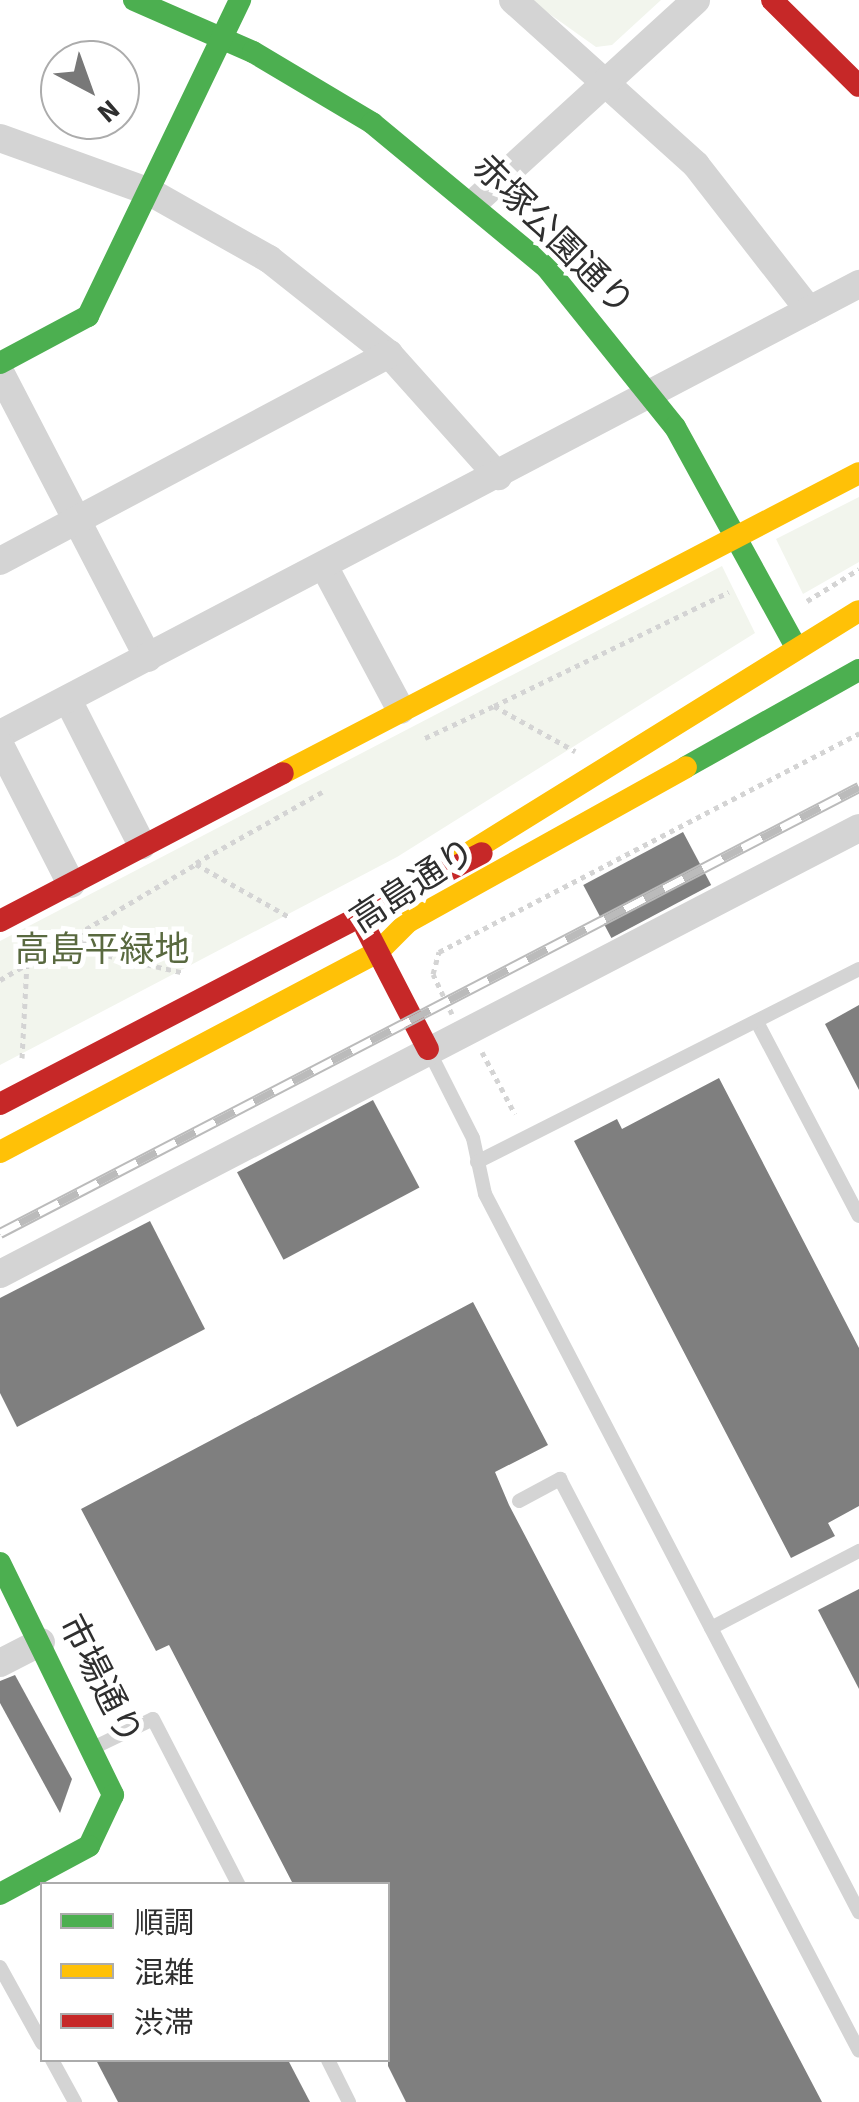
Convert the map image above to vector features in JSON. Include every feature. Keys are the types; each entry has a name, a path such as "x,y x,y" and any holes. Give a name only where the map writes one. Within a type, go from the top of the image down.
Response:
{"street":[{"name":"赤塚公園通り","path":"134,0 223,37 372,123 476,201 569,291 652,393 740,536 798,649"},
{"path":"0,363 88,316 240,0"},
{"path":"513,0 609,78 708,178 809,310"},
{"path":"476,201 696,0"},
{"path":"772,0 859,86"},
{"path":"0,138 150,192 269,259 388,354 498,476"},
{"path":"0,734 859,284"},
{"path":"0,561 388,354"},
{"path":"0,372 148,658"},
{"path":"0,920 859,474"},
{"path":"324,566 401,710"},
{"path":"430,877 859,611"},
{"name":"高島通り","path":"0,1104 430,877 593,802 859,649"},
{"name":"高島通り","path":"0,1152 378,952 408,922 859,670"},
{"path":"68,700 142,846"},
{"path":"378,952 418,941 859,701"},
{"path":"0,745 71,884"},
{"path":"0,1274 859,828"},
{"path":"358,915 428,1049"},
{"name":"市場通り","path":"0,1563 96,1747 114,1795 100,1834 0,1894"},
{"path":"0,1663 42,1642"}],"lane":[{"path":"477,1162 859,969"},
{"path":"756,1022 859,1216"},
{"path":"428,1049 477,1162 485,1194 859,1912"},
{"path":"518,1501 560,1479 859,2051"},
{"path":"711,1628 859,1551"},
{"path":"96,1747 153,1719 237,1882"},
{"path":"0,1967 40,2039"},
{"path":"53,2062 75,2102"},
{"path":"329,2062 350,2102"}],"path":[{"path":"795,591 803,607 859,569"},
{"path":"410,745 736,588"},
{"path":"494,706 577,751"},
{"path":"452,1014 432,974 438,952 859,733"},
{"path":"0,980 78,931 328,789"},
{"path":"196,864 291,918"},
{"path":"78,931 88,952 185,973"},
{"path":"22,1058 27,961"},
{"path":"482,1052 516,1114"}],"green space":[{"path":"530,0 661,0 612,45 596,47"},
{"path":"859,497 859,562 803,594 776,539"},
{"name":"高島平緑地","path":"722,566 755,633 397,857 0,1065 0,941"}],"building":[{"path":"683,832 711,885 611,938 583,885"},
{"path":"859,1005 859,1090 825,1024"},
{"path":"719,1078 859,1348 859,1506 828,1523 835,1536 791,1558 574,1141 617,1119 622,1129"},
{"path":"373,1100 419,1187 284,1260 237,1172"},
{"path":"150,1221 205,1329 17,1427 0,1393 0,1298"},
{"path":"473,1302 548,1445 495,1472 509,1505 822,2102 406,2102 388,2066 390,1882 292,1882 169,1645 156,1651 81,1509"},
{"path":"859,1589 859,1689 818,1610"},
{"path":"15,1675 72,1779 60,1813 0,1703 0,1681"},
{"path":"97,2062 289,2062 310,2102 118,2102"}],"railway":[{"path":"0,1233 859,787"}],"traffic: fast":[{"path":"134,0 253,52 372,123 547,268 675,427 797,649"},
{"path":"0,363 88,316 240,0"},
{"path":"686,767 859,670"},
{"path":"0,1563 113,1795 89,1846 0,1894"}],"traffic: slow":[{"path":"283,773 859,473"},
{"path":"454,862 859,611"},
{"path":"0,1152 378,952 408,922 686,767"}],"traffic: jam":[{"path":"772,0 859,86"},
{"path":"0,921 283,773"},
{"path":"0,1104 482,853"},
{"path":"366,929 428,1049"}]}
